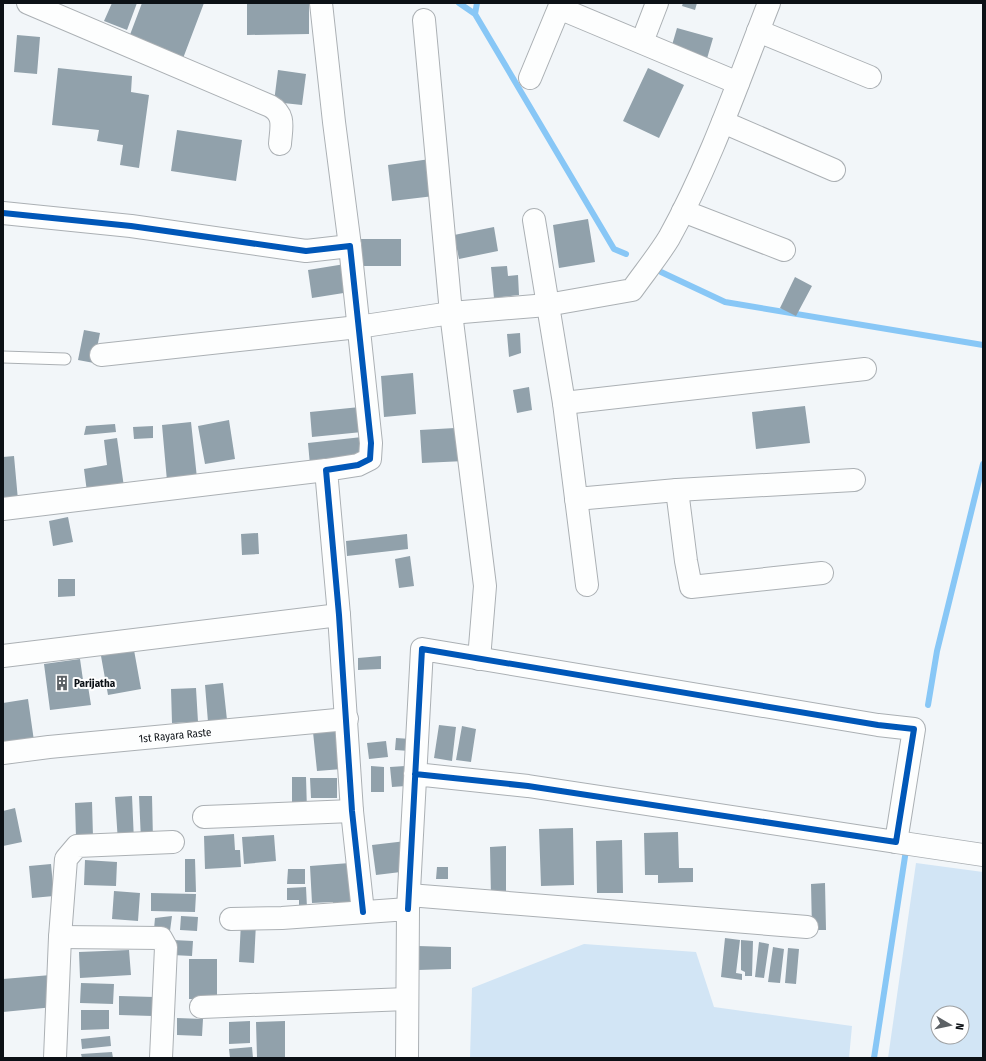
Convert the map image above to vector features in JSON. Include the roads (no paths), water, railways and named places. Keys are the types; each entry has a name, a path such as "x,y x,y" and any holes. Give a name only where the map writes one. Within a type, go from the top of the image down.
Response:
{"street":[{"path":"28,3 276,109 282,118 280,144"},
{"path":"3,509 326,470 358,465 370,459 371,443 350,246 321,3"},
{"path":"642,42 657,3"},
{"path":"101,355 358,327 451,313 547,305 632,290 668,240 683,210 723,122 769,3"},
{"path":"530,78 560,5 642,42 738,82"},
{"path":"424,20 451,313 485,586 479,659"},
{"path":"758,31 870,77"},
{"path":"723,122 834,170"},
{"path":"683,210 784,250"},
{"path":"3,213 131,226 306,251 350,246"},
{"path":"534,220 564,403 587,585"},
{"path":"564,403 864,369"},
{"path":"326,470 347,719 352,811 363,912"},
{"path":"576,499 677,490 854,480"},
{"path":"677,490 686,561 691,587 822,573"},
{"path":"3,656 339,615"},
{"path":"406,1058 409,902 422,649 878,725 914,729 896,842"},
{"name":"1st Rayara Raste","path":"3,753 57,746 347,719"},
{"path":"415,774 536,787 983,855"},
{"path":"204,817 352,811"},
{"path":"55,1058 60,937 66,859 77,846 173,842"},
{"path":"231,919 282,918 363,912 409,902 807,927"},
{"path":"60,937 161,938 166,947 161,1058"},
{"path":"201,1007 407,999"}],"lane":[{"path":"3,357 65,359"}],"waterway":[{"path":"459,3 475,14 614,249 626,254"},
{"path":"475,14 477,3"},
{"path":"661,272 725,302 983,345"},
{"path":"928,705 937,651 983,464"},
{"path":"874,1058 906,850"}],"place":[{"name":"Parijatha","path":"62,683"}]}
